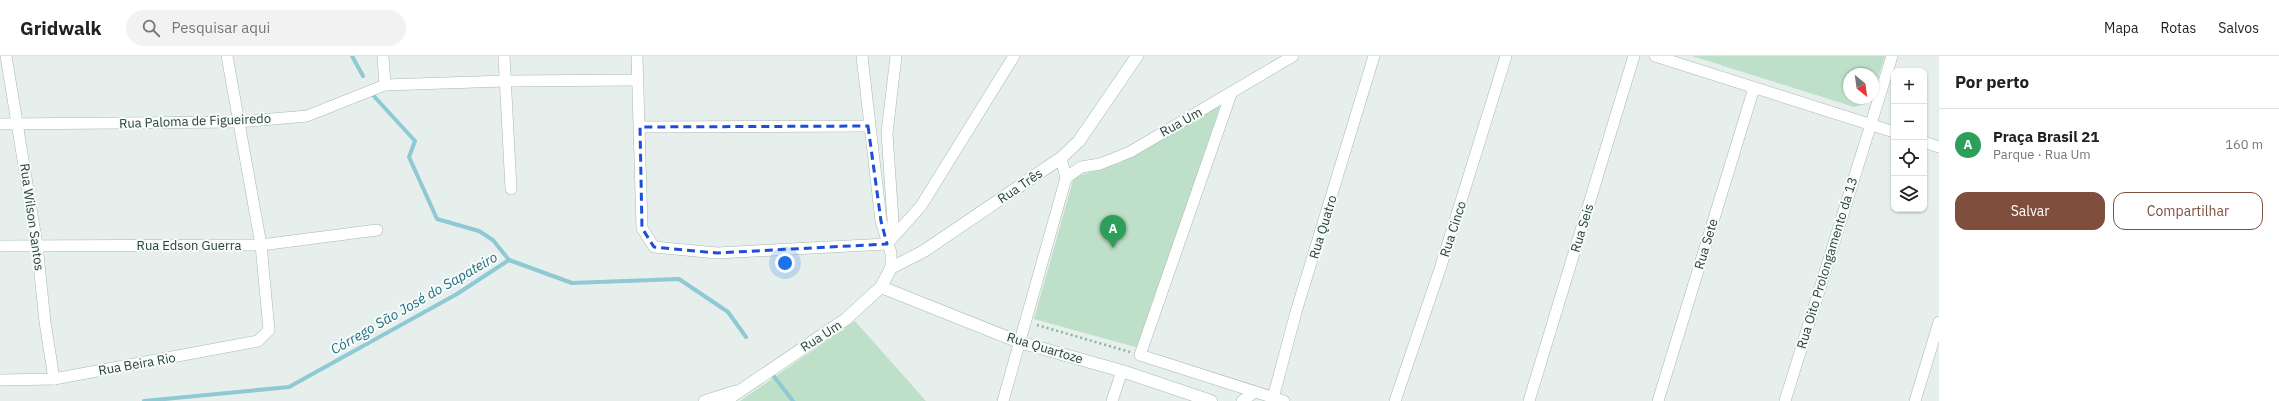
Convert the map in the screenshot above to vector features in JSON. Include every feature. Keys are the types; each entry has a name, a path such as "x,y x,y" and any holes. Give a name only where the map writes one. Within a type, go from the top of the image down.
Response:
{"street":[{"name":"Rua Wilson Santos","path":"6,56 19,124 37,245 45,322 54,379"},
{"path":"227,56 261,245"},
{"path":"383,56 384,85"},
{"path":"504,56 511,189"},
{"path":"637,56 642,228 654,247 717,253 890,240 921,206 1014,56"},
{"path":"862,56 868,126 881,221 890,240"},
{"path":"891,268 887,133 896,56"},
{"name":"Rua Três","path":"891,268 924,251 1061,158 1079,141 1137,56"},
{"name":"Rua Um","path":"1066,178 1081,167 1100,164 1130,152 1231,94 1293,56"},
{"name":"Rua Quatro","path":"1279,399 1296,312 1374,56"},
{"name":"Rua Cinco","path":"1395,401 1445,254 1506,56"},
{"name":"Rua Seis","path":"1529,401 1634,56"},
{"path":"1656,56 1891,131"},
{"name":"Rua Oito Prolongamento da 13","path":"1785,401 1892,56"},
{"name":"Rua Paloma de Figueiredo","path":"0,124 238,122 306,116 384,85 505,81 638,80"},
{"name":"Rua Sete","path":"1658,401 1754,88"},
{"path":"1231,94 1140,355 1279,399"},
{"path":"640,127 868,126"},
{"path":"1927,143 1939,147"},
{"path":"1003,401 1066,178 1061,158"},
{"name":"Rua Edson Guerra","path":"0,246 261,245 377,230"},
{"name":"Rua Beira Rio","path":"0,380 54,379 258,341 269,330 261,245"},
{"name":"Rua Um","path":"725,401 739,390 846,320 881,287 891,268"},
{"name":"Rua Quartoze","path":"881,287 1019,342 1122,371 1211,401"},
{"path":"1915,401 1939,322"},
{"path":"1112,401 1122,371"},
{"name":"Rua Um","path":"704,401 739,390"},
{"path":"1242,401 1255,392"}],"path":[{"path":"1025,322 1140,355"}],"highlighted area":[{"path":"868,126 881,221 887,244 717,253 654,247 642,228 640,127"}],"green space":[{"path":"1692,56 1885,56 1879,75 1879,68 1843,68 1843,104"},
{"path":"1221,103 1139,348 1034,319 1074,177 1120,163"},
{"path":"1844,104 1866,104 1854,107"},
{"path":"855,321 926,401 740,401"}],"waterway":[{"path":"352,56 363,76"},
{"path":"372,94 415,141 409,157 437,219 479,231 493,240 509,260"},
{"name":"Córrego São José do Sapateiro","path":"509,260 572,283 679,279 728,312 746,337"},
{"name":"Córrego São José do Sapateiro","path":"144,401 289,387 457,294 509,260"},
{"name":"Córrego São José do Sapateiro","path":"772,374 793,401"}],"place":[{"name":"Praça Brasil 21","path":"1113,248"}]}
